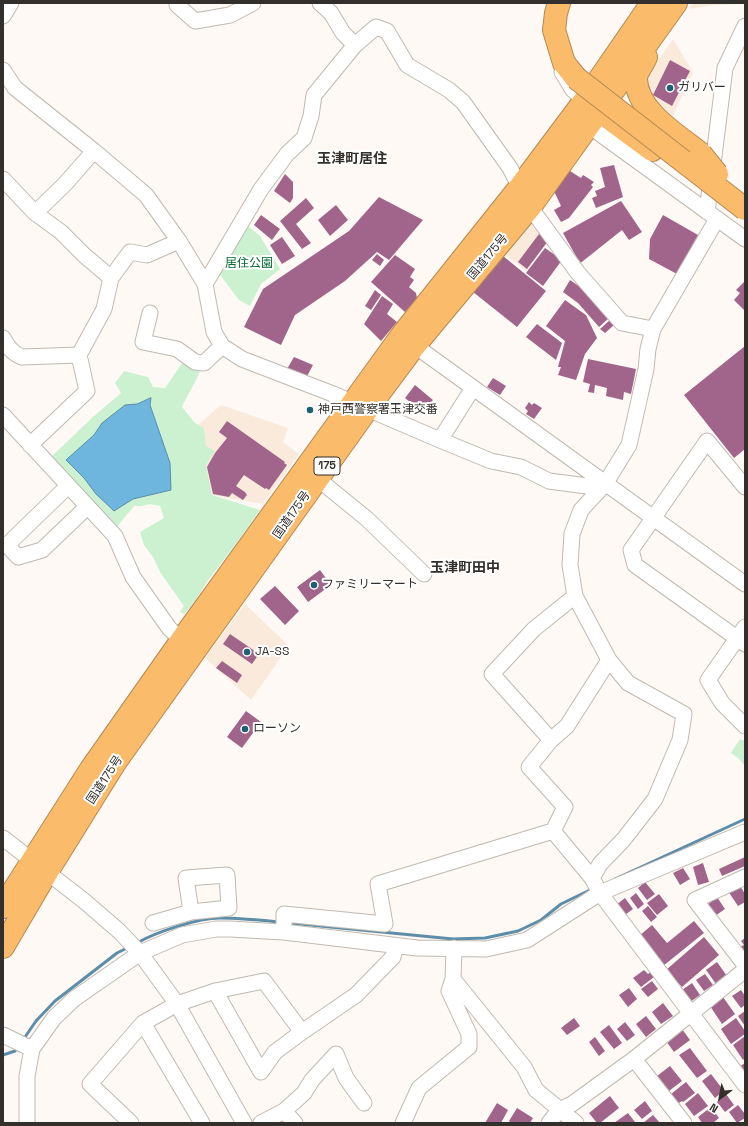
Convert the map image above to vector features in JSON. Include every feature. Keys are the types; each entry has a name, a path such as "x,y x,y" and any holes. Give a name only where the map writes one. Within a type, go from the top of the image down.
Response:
{"highway":[{"path":"603,75 610,56 630,26 635,10 635,3"},
{"name":"国道175号","path":"408,340 530,207 586,113 603,75 652,3"},
{"name":"国道175号","path":"3,907 40,866 116,761 187,647 520,187 653,36 676,3"},
{"path":"556,4 564,25 567,48 578,74 638,116 720,183 745,209"},
{"path":"653,36 645,61 636,78 640,98 654,117 701,154 720,183"},
{"path":"586,113 676,168 720,183 745,194"},
{"name":"国道175号","path":"187,647 318,479 361,406"},
{"name":"国道175号","path":"3,947 40,866"}],"street":[{"path":"3,16 11,3"},
{"path":"176,4 195,21 230,15 253,3"},
{"path":"320,3 331,13 343,33 355,45"},
{"path":"556,4 547,22 554,60 586,113 712,216 745,239"},
{"path":"592,878 600,864 624,839 655,799 680,740 684,714 628,683 609,660 575,596 570,565 572,534 581,510 605,484 629,445 646,369 648,349 653,329 712,216 725,68 745,26"},
{"path":"205,284 261,189 287,154 304,138 314,95 355,45 376,27 387,31 407,65 449,90 463,102 510,168 530,207 578,273 622,323 653,329"},
{"path":"3,70 9,91 94,151 146,195 179,241 205,284 214,332 222,346 242,359 333,394 492,461 521,466 549,481 587,486 605,484"},
{"path":"35,213 65,184 94,151"},
{"path":"3,179 35,213 61,232 84,255 111,278"},
{"path":"730,228 745,212"},
{"path":"30,445 87,391 79,355 104,309 111,278 130,252 147,255 179,241"},
{"path":"150,312 143,342 177,348 195,362 204,363 222,346"},
{"path":"3,338 10,350 22,357 79,355"},
{"path":"408,340 745,584"},
{"path":"440,440 474,388"},
{"path":"3,415 115,536 133,577 169,628 187,647"},
{"path":"745,487 707,441 631,550 635,565 743,636 708,680 722,703 745,726"},
{"path":"318,479 367,520 424,574"},
{"path":"68,486 7,545 10,549 18,557 42,550 87,507"},
{"path":"551,740 492,674 534,629 575,596"},
{"path":"215,991 261,1072 276,1052 302,1032 356,995 393,957 378,884 553,831 565,807 529,767 551,740 567,726 609,660"},
{"path":"553,831 592,878 600,893 745,1085"},
{"path":"28,1123 27,1076 32,1049 54,1018 74,1000 140,953 182,935 216,929 230,929 284,932 391,946 486,949 527,940 600,893 745,832"},
{"path":"3,838 83,900 119,931 140,953 177,1004 244,1123"},
{"path":"191,912 186,878 227,875 230,929"},
{"path":"745,877 695,900 745,965"},
{"path":"153,923 191,912 229,908"},
{"path":"284,932 284,914 385,924"},
{"path":"403,1123 419,1088 469,1047 469,1034 448,992 453,979 454,948"},
{"path":"549,1123 559,1110 572,1104 634,1059 745,970"},
{"path":"453,979 524,1067 536,1090 576,1123"},
{"path":"131,1123 90,1084 143,1024 177,1004 215,991 264,981 302,1032"},
{"path":"143,1024 202,1123"},
{"path":"3,1035 32,1049"},
{"path":"261,1123 284,1111 304,1093 312,1080 336,1054 346,1078 364,1103"},
{"path":"634,1059 684,1123"},
{"path":"284,1111 295,1123"}],"shaded area":[{"path":"693,3 745,4 715,5 689,9"},
{"path":"673,39 693,72 672,118 658,106 647,86 649,74"},
{"path":"534,218 549,240 526,271 505,254"},
{"path":"221,405 288,428 283,442 299,454 263,504 212,495 206,465 214,451 206,446 204,428 198,425"},
{"name":"JA-SS","path":"245,604 289,646 251,700 205,658"}],"green space":[{"name":"居住公園","path":"247,225 260,236 280,269 261,284 250,306 239,300 218,272"},
{"path":"185,359 200,370 197,379 182,407 195,423 204,428 206,446 215,451 206,465 212,495 260,510 184,614 180,612 184,606 160,572 153,557 144,545 140,532 164,518 160,506 150,504 134,506 121,522 116,532 50,458 94,416 121,393 115,383 124,371 148,377 153,387 165,388"},
{"path":"740,739 745,741 745,766 731,753"}],"water":[{"path":"151,398 150,405 170,463 171,490 133,499 114,511 96,494 84,478 66,460 94,435 102,423 125,405 137,404"}],"building":[{"path":"670,60 690,71 672,106 653,95"},
{"path":"614,165 623,197 596,208 592,198 597,196 595,191 605,187 600,168"},
{"path":"570,171 581,178 583,175 594,182 591,185 593,187 569,218 561,222 554,210 561,206 554,191"},
{"path":"285,174 293,182 293,198 290,203 274,191"},
{"path":"379,197 423,220 389,260 377,252 345,281 295,315 281,345 244,327 263,289 349,231"},
{"path":"306,198 314,208 296,224 311,243 302,249 280,221"},
{"path":"621,201 642,232 629,240 622,230 578,265 572,261 577,258 563,233"},
{"path":"336,205 348,220 330,236 318,220"},
{"path":"261,215 280,229 272,240 254,225"},
{"path":"663,215 698,235 677,274 649,259 650,239"},
{"path":"539,234 548,241 527,269 518,262"},
{"path":"282,237 295,256 282,264 270,245"},
{"path":"545,248 562,260 543,286 526,273"},
{"path":"377,254 384,260 380,266 372,260"},
{"path":"395,255 415,269 410,277 414,280 409,287 416,293 417,298 405,312 371,282"},
{"path":"503,256 546,291 517,327 473,292"},
{"path":"570,280 586,291 609,318 599,327 578,303 563,292"},
{"path":"745,281 745,311 734,300 740,293 736,290"},
{"path":"375,290 381,295 371,310 365,306"},
{"path":"382,296 393,304 387,314 397,322 381,341 364,324"},
{"path":"565,300 586,315 597,338 585,354 576,380 558,375 561,367 558,367 565,341 546,326"},
{"path":"610,320 614,325 605,333 600,329"},
{"path":"537,324 562,343 556,360 526,337"},
{"path":"745,346 745,449 734,458 684,395"},
{"path":"294,357 313,365 306,378 287,369"},
{"path":"588,359 636,369 631,394 624,392 623,400 606,396 607,388 595,385 594,393 588,392 590,384 583,382"},
{"path":"493,378 506,386 500,395 487,387"},
{"path":"415,385 433,400 423,413 405,398"},
{"path":"529,402 532,405 534,403 542,408 534,419 526,414 528,411 525,408"},
{"path":"227,421 285,462 284,463 287,465 269,490 266,488 265,489 244,475 236,486 247,495 243,500 232,493 229,497 213,494 207,467 215,453 227,438 219,432"},
{"path":"320,570 331,585 308,602 297,587"},
{"path":"275,586 299,611 285,625 260,599"},
{"path":"230,634 259,654 252,664 223,644"},
{"path":"222,661 242,675 237,683 216,668"},
{"path":"246,711 261,722 242,748 227,737"},
{"path":"745,857 745,866 722,876 719,869"},
{"path":"703,863 709,882 698,885 693,867"},
{"path":"683,868 690,879 680,885 673,873"},
{"path":"645,882 655,894 647,900 638,888"},
{"path":"739,884 745,894 745,902 738,906 728,891"},
{"path":"636,893 644,904 638,909 630,898"},
{"path":"659,894 668,906 657,915 647,903"},
{"path":"717,897 725,909 715,916 707,905"},
{"path":"625,898 633,909 625,915 616,905"},
{"path":"648,906 657,917 651,922 642,911"},
{"path":"694,921 704,933 663,966 639,936 652,925 667,943"},
{"path":"704,937 719,955 682,987 666,970"},
{"path":"745,938 745,954 740,947 744,945 741,941"},
{"path":"717,962 727,976 716,984 706,970"},
{"path":"644,970 648,974 651,972 654,977 641,987 633,978"},
{"path":"705,974 713,985 704,991 696,980"},
{"path":"652,981 658,989 648,997 641,989"},
{"path":"692,983 700,995 690,1002 682,990"},
{"path":"629,988 637,999 628,1007 619,995"},
{"path":"741,990 745,996 745,1005 741,1008 732,996"},
{"path":"723,997 735,1014 722,1024 710,1006"},
{"path":"663,1003 673,1016 661,1024 652,1012"},
{"path":"745,1011 745,1026 738,1016"},
{"path":"646,1016 656,1029 646,1037 636,1024"},
{"path":"574,1018 580,1026 567,1035 561,1028"},
{"path":"736,1018 745,1031 745,1034 731,1044 721,1029"},
{"path":"625,1022 635,1035 627,1041 617,1029"},
{"path":"609,1025 622,1043 614,1049 600,1032"},
{"path":"682,1029 690,1040 674,1052 666,1041"},
{"path":"745,1036 745,1058 743,1060 733,1045"},
{"path":"595,1037 605,1051 599,1056 589,1042"},
{"path":"690,1048 707,1071 697,1078 679,1055"},
{"path":"745,1063 745,1075 739,1067"},
{"path":"670,1066 682,1081 669,1091 657,1076"},
{"path":"711,1074 724,1091 715,1098 702,1081"},
{"path":"686,1082 695,1093 683,1102 682,1101 679,1103 671,1094"},
{"path":"698,1093 708,1106 694,1116 685,1104"},
{"path":"726,1094 734,1105 725,1112 717,1102"},
{"path":"610,1096 619,1108 600,1123 597,1123 589,1113"},
{"path":"645,1101 652,1111 642,1119 634,1110"},
{"path":"497,1103 508,1110 501,1123 485,1123"},
{"path":"738,1105 745,1114 745,1118 737,1123 729,1112"},
{"path":"711,1107 719,1118 713,1123 702,1123 698,1117"},
{"path":"517,1108 533,1118 530,1123 511,1123 509,1121"},
{"path":"628,1113 635,1122 614,1123"},
{"path":"653,1115 660,1123 643,1123"}],"waterway":[{"path":"615,879 745,819"},
{"path":"289,923 453,939 485,938 518,931 541,920 561,904 592,889"},
{"path":"137,943 155,934 200,920 235,918 279,922"},
{"path":"23,1040 36,1021 55,1001 117,953 129,947"},
{"path":"3,1055 15,1051 18,1047"}],"place":[{"name":"ガリバー","path":"670,88"},
{"name":"神戸西警察署玉津交番","path":"310,410"},
{"name":"ファミリーマート","path":"314,585"},
{"name":"JA-SS","path":"247,652"},
{"name":"ローソン","path":"245,729"}],"district":[{"name":"玉津町居住","path":"352,159"},
{"name":"玉津町田中","path":"465,568"}]}
